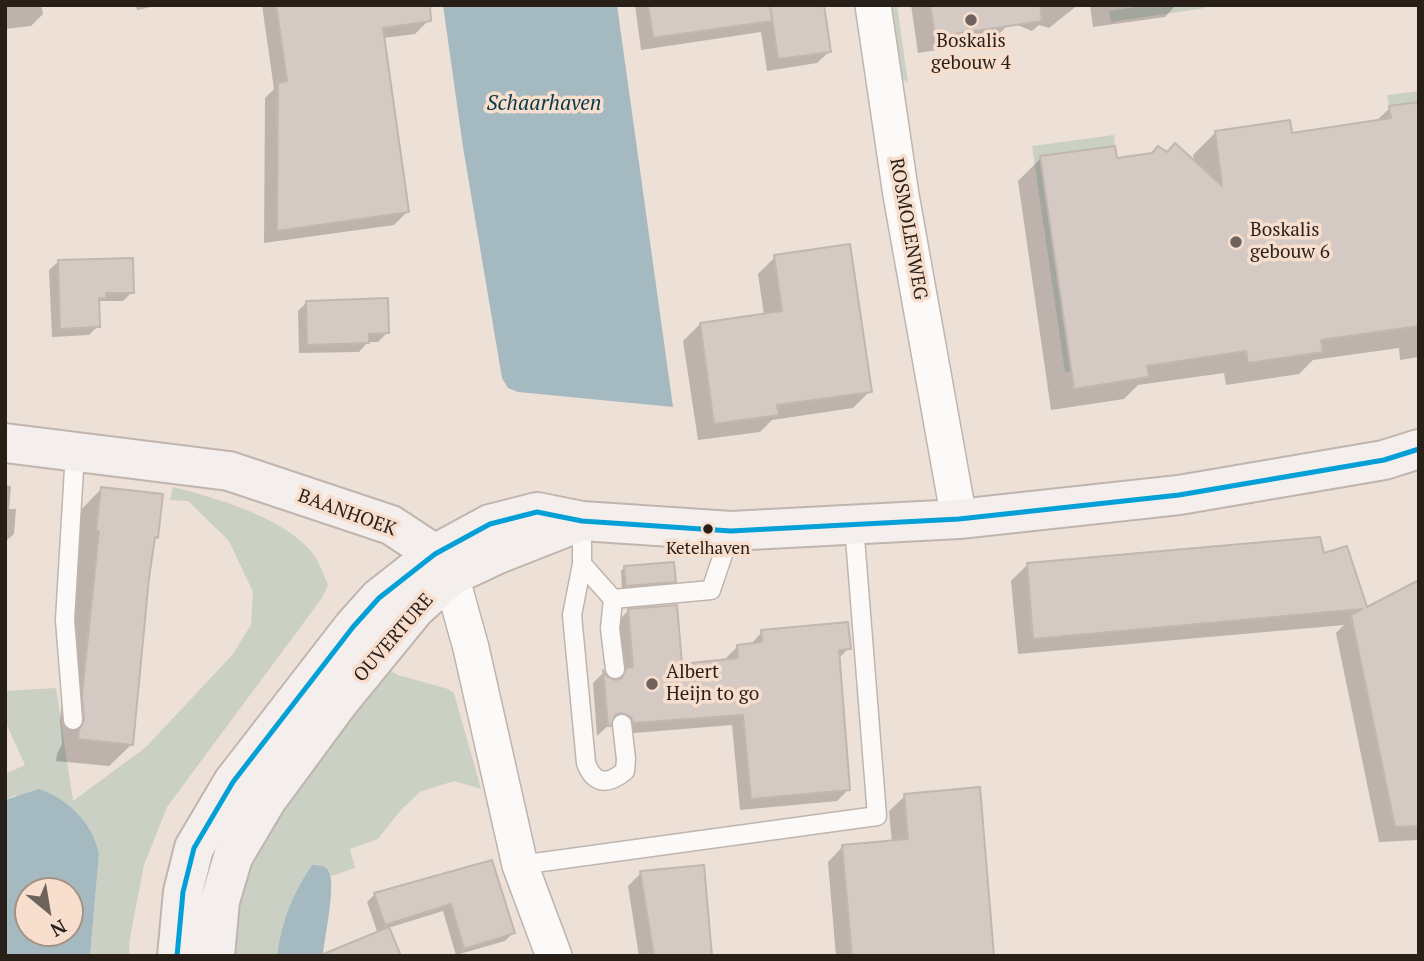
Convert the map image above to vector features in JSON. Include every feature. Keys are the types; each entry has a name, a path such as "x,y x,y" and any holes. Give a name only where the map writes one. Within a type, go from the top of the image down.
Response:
{"street":[{"name":"ROSMOLENWEG","path":"873,5 901,195 959,519"},
{"name":"BAANHOEK","path":"5,443 229,471 391,525 443,565"},
{"path":"582,521 731,531 959,519 1179,495 1384,460 1419,449"},
{"name":"OUVERTURE","path":"177,956 183,892 194,848 233,782 353,626 379,598 443,565 498,554 582,521"},
{"path":"443,565 471,648 520,865 554,956"},
{"name":"OUVERTURE","path":"215,956 220,901 233,857 266,801 339,702 415,609 443,565"}],"lane":[{"path":"73,720 65,620 75,452"},
{"path":"582,521 582,564 572,615 586,763 590,774 600,780 610,780 625,771 622,724"},
{"path":"520,865 877,816 854,525"},
{"path":"613,598 711,590 731,531"},
{"path":"582,564 613,598 610,629 615,669"}],"shaded area":[{"path":"888,5 897,5 908,83 900,77"},
{"path":"1150,5 1206,5 1205,8 1111,22 1109,11"},
{"path":"1419,91 1419,102 1389,106 1387,95"},
{"path":"1114,135 1115,146 1040,157 1071,372 1065,372 1032,146"},
{"path":"173,487 249,511 287,530 314,555 328,585 322,598 167,807 144,865 129,943 130,956 90,956 99,854 15,795 5,800 5,774 25,765 5,721 5,691 56,688 73,801 146,747 233,654 251,625 253,592 229,541 188,501 170,500"},
{"path":"382,666 398,675 454,693 481,789 454,781 420,792 400,811 378,839 350,849 355,868 331,876 323,867 312,865 289,909 277,956 227,956 251,853"}],"water":[{"name":"Schaarhaven","path":"443,5 617,5 673,407 518,392 508,388 502,378 463,147"},
{"path":"39,789 60,799 78,814 96,842 99,854 90,956 7,956 5,800"},
{"path":"312,865 324,867 330,875 331,896 323,956 277,956 281,931 289,908"}],"building":[{"path":"276,5 430,5 431,21 383,28 409,212 277,231 278,83 287,81"},
{"path":"648,5 770,5 772,21 653,38"},
{"path":"770,5 824,5 831,52 778,59"},
{"name":"Boskalis gebouw 4","path":"930,5 1040,5 1042,21 935,37"},
{"name":"Boskalis gebouw 6","path":"1419,102 1419,326 1321,340 1323,352 1248,363 1246,351 1147,366 1149,377 1074,389 1040,156 1115,146 1117,158 1152,153 1158,146 1167,152 1175,143 1222,186 1215,131 1290,120 1292,133 1391,118 1389,106"},
{"path":"850,244 872,392 777,405 779,415 714,424 700,323 782,311 774,255"},
{"path":"133,258 134,293 106,293 106,298 99,298 100,327 60,329 58,260"},
{"path":"388,298 389,333 369,334 369,343 307,345 306,301"},
{"path":"101,487 163,494 158,538 155,537 149,578 133,745 78,739 84,720 82,695"},
{"path":"1320,537 1324,553 1347,546 1367,607 1419,580 1419,826 1395,827 1351,615 1362,609 1033,639 1027,563"},
{"path":"674,562 676,582 626,586 624,566"},
{"path":"677,605 682,664 738,658 737,645 762,642 761,630 848,622 851,649 839,650 850,790 751,799 743,715 633,723 631,717 621,713 615,715 611,726 608,726 603,670 606,676 616,680 622,678 626,668 633,667 628,609"},
{"path":"980,787 994,956 852,956 842,845 908,839 904,794"},
{"path":"492,860 515,933 464,949 451,904 385,925 374,893"},
{"path":"704,865 712,956 654,956 640,871"},
{"path":"389,927 401,956 321,956 321,955"}],"transit line":[{"path":"177,956 183,892 194,848 233,782 353,627 379,598 435,554 490,524 537,512 582,521 731,531 959,519 1179,495 1384,460 1419,449"}],"place":[{"name":"Boskalis gebouw 4","path":"971,20"},
{"name":"Boskalis gebouw 6","path":"1236,242"},
{"name":"Ketelhaven","path":"708,529"},
{"name":"Albert Heijn to go","path":"652,684"}]}
